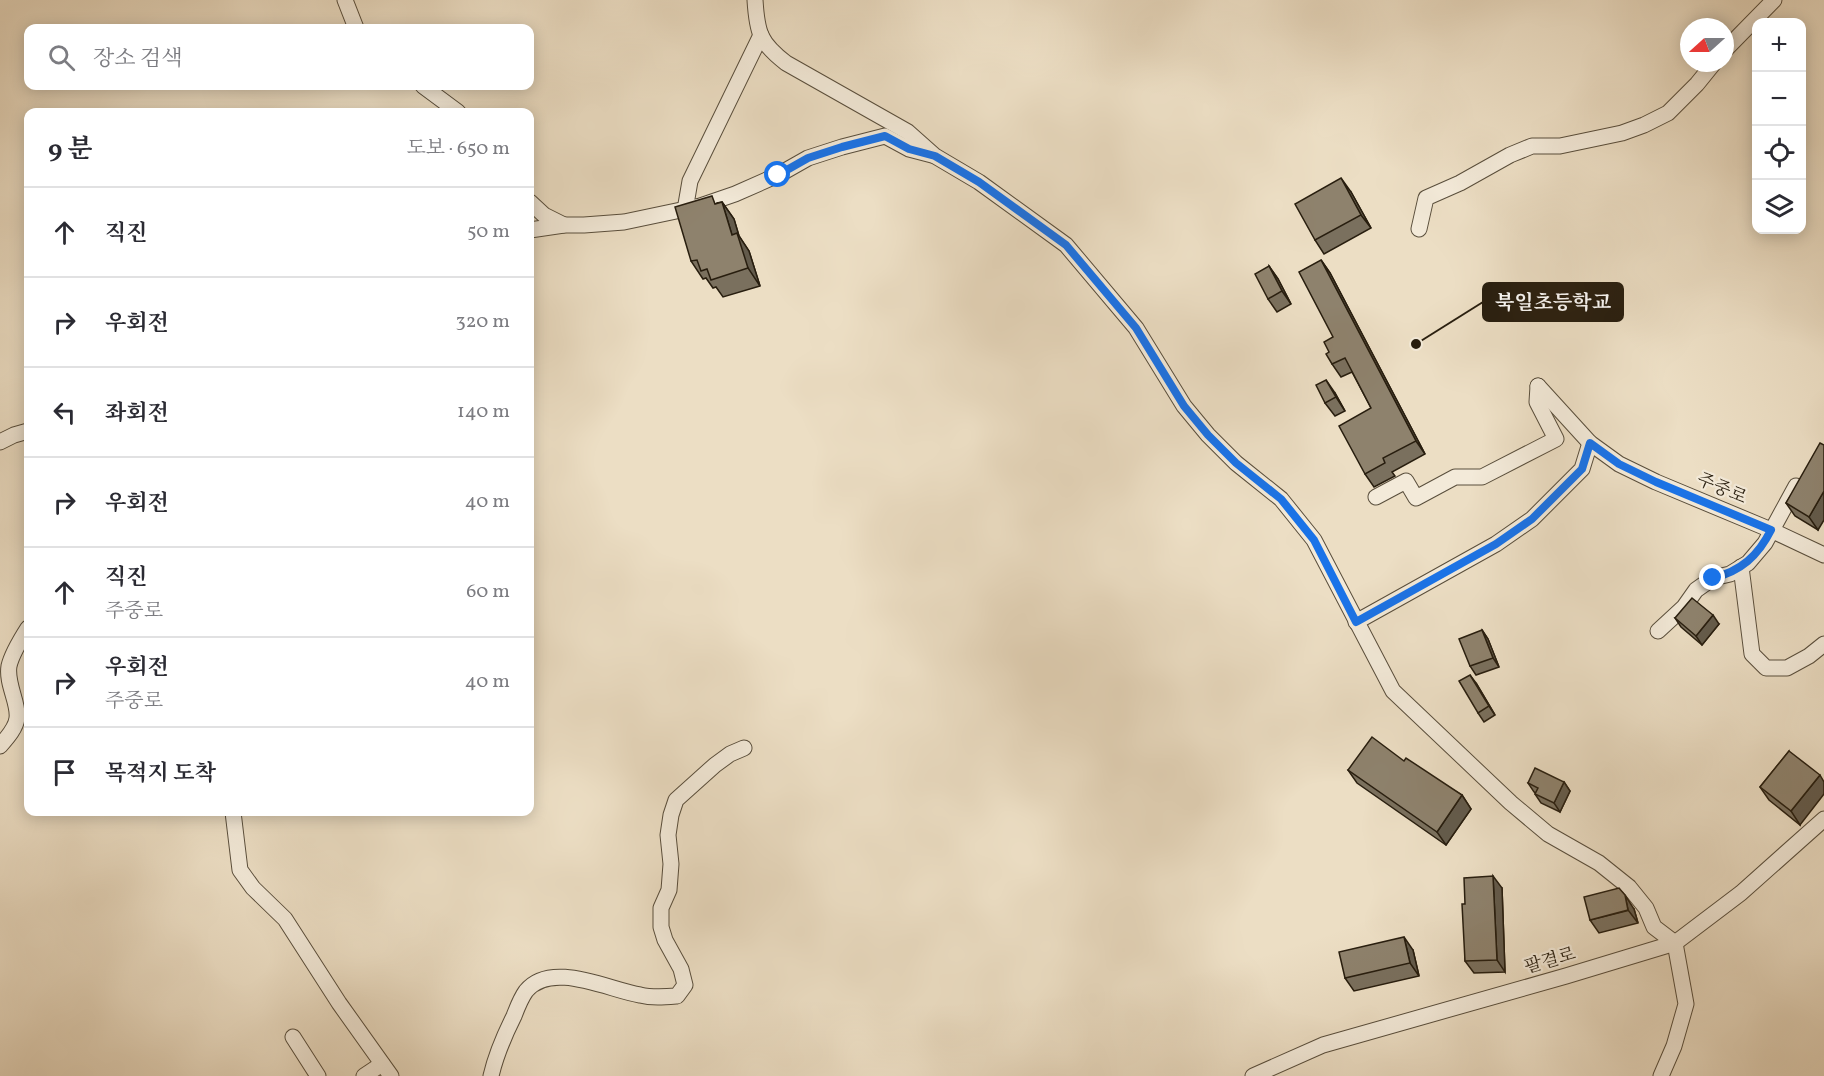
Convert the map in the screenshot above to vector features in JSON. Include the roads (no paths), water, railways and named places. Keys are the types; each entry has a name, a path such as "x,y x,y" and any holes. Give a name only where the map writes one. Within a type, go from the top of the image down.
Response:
{"street":[{"path":"345,0 354,24"},
{"path":"755,0 756,17 761,35 770,51 786,63 908,132 935,156 979,182 1066,245 1136,328 1184,406 1208,435 1236,463 1281,499 1314,540 1393,691 1511,804 1548,834 1599,863 1629,887 1646,908 1654,927 1675,943 1686,1004 1674,1046 1661,1076"},
{"path":"1734,41 1774,0"},
{"path":"685,210 690,181 761,35"},
{"path":"1419,229 1426,198 1532,146 1560,146 1622,133 1644,125 1668,113 1707,72"},
{"path":"428,90 453,108"},
{"path":"534,229 564,225 624,222 685,210 735,194 778,175 808,158 885,136 909,149 935,156"},
{"path":"534,206 544,215 564,225"},
{"name":"주중로","path":"1376,497 1406,481 1416,498 1455,477 1482,477 1556,439 1537,402 1538,386 1590,443 1619,464 1824,555"},
{"path":"0,442 24,432"},
{"path":"1356,622 1496,544 1532,519 1582,469 1590,443"},
{"path":"1658,631 1684,607 1696,590 1713,578 1730,574 1748,563 1765,543 1786,502 1805,472"},
{"path":"1741,567 1752,654 1766,668 1787,668 1809,656 1824,644"},
{"path":"0,746 11,734 18,717 9,680 9,666 24,635"},
{"path":"491,1076 495,1056 508,1027 527,990 538,982 549,978 565,978 595,982 640,995 660,998 677,996 685,985 681,969 665,940 661,908 669,890 671,864 668,835 671,815 676,800 715,765 730,754 744,748"},
{"path":"233,816 240,870 253,888 285,919 339,1003 386,1070 364,1076"},
{"name":"팔결로","path":"1253,1076 1323,1045 1675,943 1741,894 1824,819"},
{"path":"292,1037 318,1076"}],"place":[{"name":"북일초등학교","path":"1416,344"}]}
